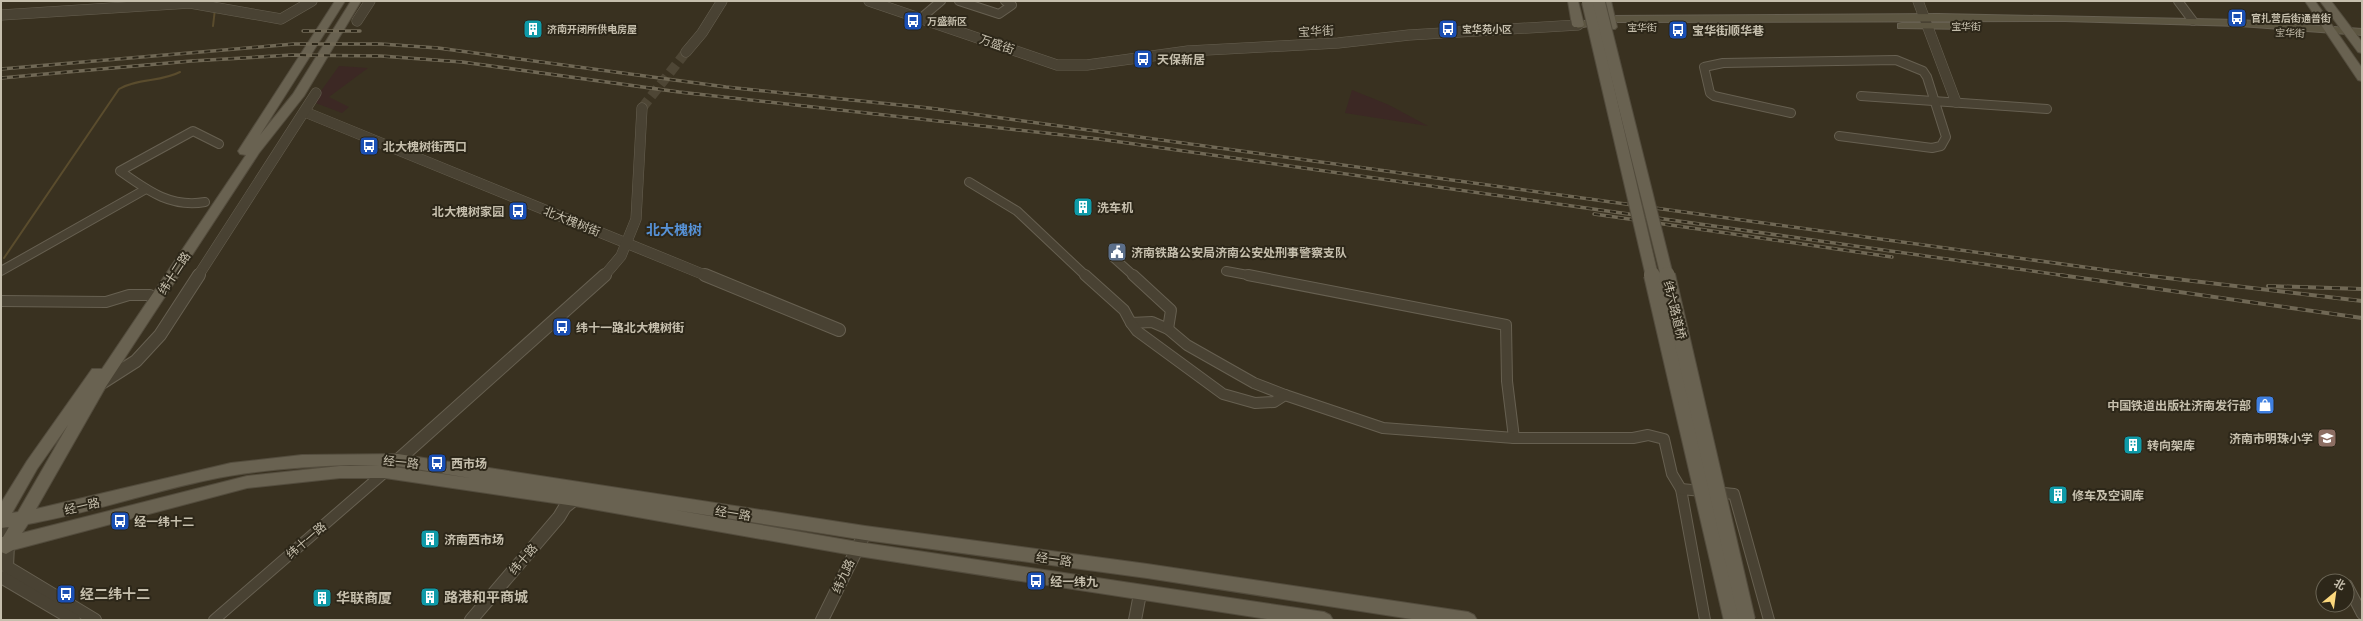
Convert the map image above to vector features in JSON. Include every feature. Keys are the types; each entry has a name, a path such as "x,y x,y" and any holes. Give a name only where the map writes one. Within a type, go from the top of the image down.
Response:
{"main road":[{"name":"纬十二路","path":"1,517 32,465 203,217 340,1"},
{"name":"纬十二路","path":"3,546 24,519 100,384 255,150 298,96 356,1"},
{"path":"1573,1 1578,25"},
{"path":"2310,1 2362,77"},
{"path":"2325,1 2356,35 2362,50"},
{"path":"1595,2 1610,23"},
{"name":"纬六路道桥","path":"1595,2 1732,620"},
{"name":"纬六路道桥","path":"1595,2 1624,97 1702,418 1747,620"},
{"name":"宝华街","path":"1927,22 2078,18 2193,21 2356,35"},
{"name":"宝华街","path":"1578,25 1610,23 1927,22 2331,32"},
{"path":"2341,47 2362,70"},
{"name":"经一路","path":"1,521 24,519 82,507 208,474 262,465 360,458 398,460 865,533 1147,571 1468,620"},
{"name":"经一路","path":"3,546 247,482 340,472 385,472 575,499 858,549 1324,620"}],"street":[{"path":"1,15 190,3 281,19 312,1"},
{"path":"358,21 370,1"},
{"path":"686,52 702,33 722,1"},
{"name":"万盛街","path":"869,1 1057,65"},
{"path":"921,18 941,1"},
{"path":"959,1 999,14 1012,5 1005,1"},
{"path":"1918,1 1956,102"},
{"path":"2178,1 2193,21"},
{"name":"宝华街","path":"1057,65 1087,65 1188,51 1338,43 1410,35 1578,25"},
{"path":"1791,112 1714,96 1710,93 1704,67 1723,63 1896,60 1923,71 1927,77 1946,137 1941,146 1932,148 1839,136"},
{"path":"100,384 136,361 160,335 316,93"},
{"path":"1861,96 2047,109"},
{"path":"398,460 598,283 621,256 636,219 642,108"},
{"name":"北大槐树街","path":"305,112 839,330"},
{"path":"205,202 174,203 146,189 120,171 193,131 219,144"},
{"path":"970,182 1017,211 1124,310 1137,331 1223,394 1254,403 1274,402 1285,395"},
{"path":"1,271 146,189"},
{"path":"1114,258 1171,310 1168,329"},
{"path":"1226,271 1506,325 1507,381 1514,438"},
{"path":"1,301 106,302 129,296 150,295"},
{"path":"1131,323 1152,322 1168,329 1187,345 1254,383 1383,428 1514,438 1633,438 1648,435 1664,439 1672,474 1681,489 1705,620"},
{"name":"纬十一路","path":"214,620 398,460"},
{"path":"1681,489 1734,494 1769,620"},
{"name":"纬十路","path":"471,620 559,517 565,507 575,499"},
{"path":"1,527 6,567 95,620"},
{"name":"纬九路","path":"822,620 848,569 851,558 858,549 865,533"},
{"path":"1,577 74,620"},
{"path":"1136,620 1139,599 1143,592"},
{"path":"2355,600 2362,614"}],"shaded area":[{"path":"339,66 368,68 329,97 349,107 342,113 313,102"},
{"path":"1352,90 1389,105 1428,126 1345,113"}],"waterway":[{"path":"213,26 215,9"},
{"path":"4,258 119,89 134,83 165,77 180,72"}],"tunnel":[{"path":"642,108 686,52"}],"railway":[{"path":"303,31 360,31"},
{"path":"1,69 294,44 381,44 438,48 726,87 929,108 2149,276"},
{"path":"1,78 191,61 292,55 381,56 462,62 679,92 1099,139 2067,276"},
{"path":"1594,214 1892,257"},
{"path":"2060,275 2362,318"},
{"path":"2142,275 2362,301"},
{"path":"2268,286 2362,289"}],"place":[{"name":"官扎营后街通普街","path":"2237,18"},
{"name":"万盛新区","path":"913,21"},
{"name":"济南开闭所供电房屋","path":"533,29"},
{"name":"宝华苑小区","path":"1448,29"},
{"name":"宝华街顺华巷","path":"1678,30"},
{"name":"天保新居","path":"1143,59"},
{"name":"北大槐树街西口","path":"369,146"},
{"name":"洗车机","path":"1083,207"},
{"name":"北大槐树家园","path":"518,211"},
{"name":"济南铁路公安局济南公安处刑事警察支队","path":"1117,252"},
{"name":"纬十一路北大槐树街","path":"562,327"},
{"name":"中国铁道出版社济南发行部","path":"2265,405"},
{"name":"济南市明珠小学","path":"2327,438"},
{"name":"转向架库","path":"2133,445"},
{"name":"西市场","path":"437,463"},
{"name":"修车及空调库","path":"2058,495"},
{"name":"经一纬十二","path":"120,521"},
{"name":"济南西市场","path":"430,539"},
{"name":"经一纬九","path":"1036,581"},
{"name":"经二纬十二","path":"66,594"},
{"name":"路港和平商城","path":"430,597"},
{"name":"华联商厦","path":"322,598"}],"district":[{"name":"北大槐树","path":"674,230"}]}
